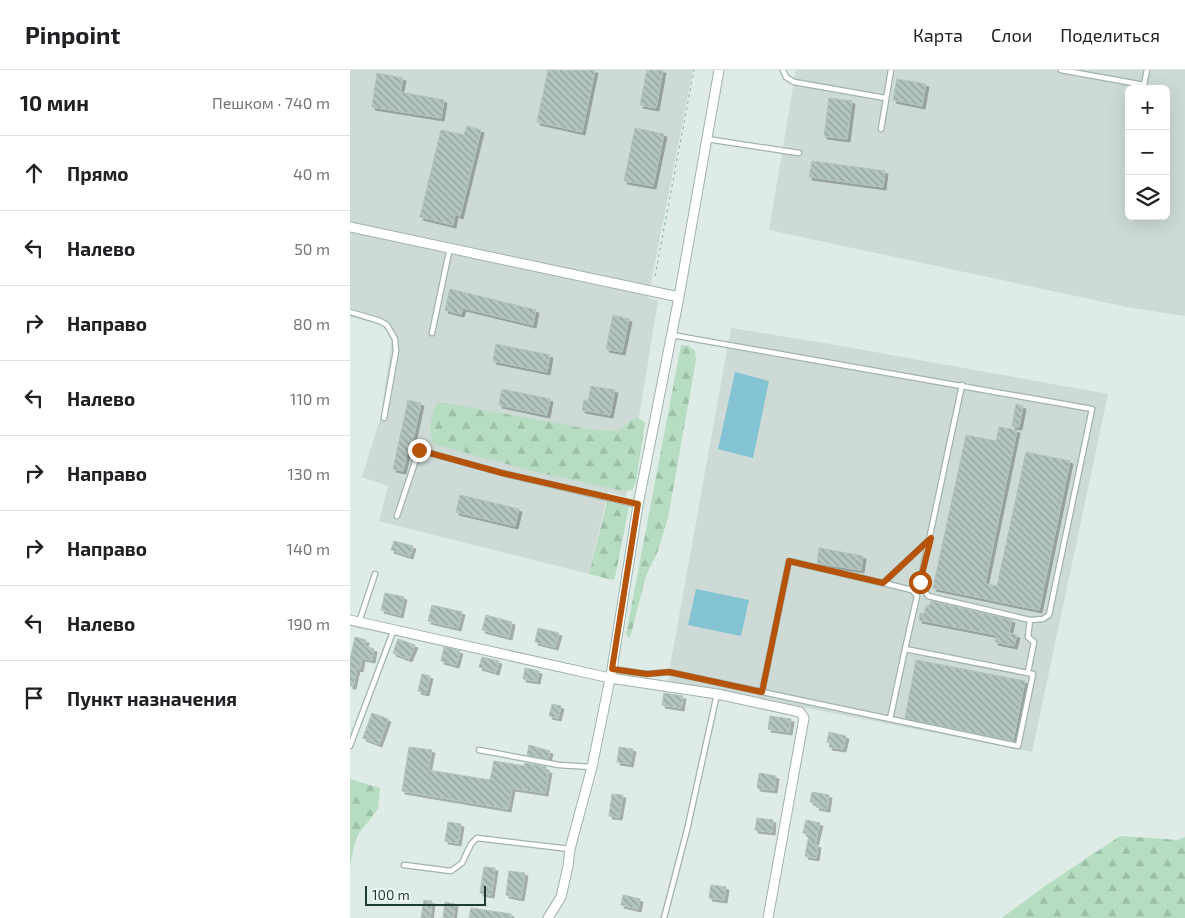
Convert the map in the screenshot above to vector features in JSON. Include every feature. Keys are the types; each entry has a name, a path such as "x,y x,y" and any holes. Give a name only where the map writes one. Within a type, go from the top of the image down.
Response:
{"street":[{"path":"548,918 561,897 570,849 592,767 611,673 638,504 672,335 719,70"},
{"path":"350,227 679,297"},
{"path":"354,621 800,712 804,718 768,918"}],"lane":[{"path":"783,70 786,77 794,82 885,98"},
{"path":"881,129 891,70"},
{"path":"1061,70 1144,85 1147,70"},
{"path":"707,139 799,153"},
{"path":"432,334 450,247"},
{"path":"350,312 387,325 395,339 396,351 384,418"},
{"path":"672,335 962,385 1092,410 1049,615 1043,619 1030,620 928,596 920,582 931,538 962,385"},
{"path":"397,516 419,450 502,473 638,504"},
{"path":"883,583 931,538"},
{"path":"762,692 789,561 912,590 917,596 890,720"},
{"path":"354,621 374,574"},
{"path":"1028,672 1034,642 1028,637 1030,620"},
{"path":"350,746 394,630"},
{"path":"611,673 647,674 669,672 1018,746 1033,674 905,650"},
{"path":"664,918 688,830 717,694"},
{"path":"479,750 559,765 592,767"},
{"path":"404,865 451,871 462,863 471,844 478,838 570,849"}],"path":[{"path":"655,276 694,70"}],"shaded area":[{"path":"350,70 693,70 648,298 658,300 626,497 608,492 589,574 379,521 388,486 362,477 381,416 392,336 382,326 350,316"},
{"path":"796,70 1185,70 1185,316 1127,307 769,230"},
{"path":"731,328 1108,394 1032,752 669,681 669,672"}],"green space":[{"path":"681,345 689,346 695,351 696,360 668,518 657,553 646,576 630,638 626,635"},
{"path":"445,403 594,430 619,431 635,417 645,423 636,482 632,490 624,491 536,472 434,444 431,435 433,413 436,404"},
{"path":"607,502 629,507 613,580 589,574"},
{"path":"350,779 380,788 378,809 359,833 350,866"},
{"path":"1120,836 1178,840 1185,837 1185,918 1002,918 1045,886"}],"water":[{"path":"735,372 769,381 753,458 718,449"},
{"path":"696,589 749,600 741,636 688,625"}],"building":[{"path":"548,70 595,70 582,132 537,122"},
{"path":"647,70 663,70 656,108 640,105"},
{"path":"377,73 403,78 400,92 444,100 441,118 372,107"},
{"path":"897,79 926,84 922,106 893,100"},
{"path":"829,98 852,101 847,139 824,136"},
{"path":"467,126 481,130 460,216 455,214 453,225 420,217 441,130 464,135"},
{"path":"635,128 664,134 653,186 624,181"},
{"path":"812,161 885,171 883,187 809,177"},
{"path":"450,289 536,310 533,325 463,308 461,314 445,310"},
{"path":"613,315 629,319 622,352 606,349"},
{"path":"496,344 550,355 547,372 493,361"},
{"path":"591,386 615,390 610,415 582,410 584,400 588,401"},
{"path":"502,389 550,399 547,415 499,405"},
{"path":"408,400 421,403 411,449 408,449 403,471 393,469"},
{"path":"1016,404 1023,406 1019,427 1012,426"},
{"path":"999,427 1017,430 985,584 997,586 1026,452 1070,461 1039,610 933,588 966,435 996,441"},
{"path":"460,495 519,509 515,526 456,512"},
{"path":"394,541 413,546 410,556 391,550"},
{"path":"819,548 863,556 861,570 817,563"},
{"path":"385,593 404,597 400,615 381,610"},
{"path":"931,601 1012,620 1009,633 1017,635 1014,646 995,642 996,635 919,620 920,613 924,614 926,606 929,606"},
{"path":"432,605 462,612 458,628 428,621"},
{"path":"486,615 512,622 509,637 482,630"},
{"path":"538,628 559,633 555,647 535,642"},
{"path":"355,637 366,640 365,646 374,649 372,660 362,658 360,669 357,668 353,686 350,686 350,660"},
{"path":"398,639 415,645 409,659 393,653"},
{"path":"444,647 460,651 456,665 441,661"},
{"path":"482,657 499,661 496,672 479,667"},
{"path":"916,660 1025,681 1013,741 905,718"},
{"path":"525,668 539,671 537,681 523,679"},
{"path":"422,674 430,676 426,693 418,691"},
{"path":"664,693 683,696 681,708 662,705"},
{"path":"552,704 561,706 558,718 549,716"},
{"path":"372,713 388,719 379,744 363,738"},
{"path":"770,716 791,719 789,732 768,729"},
{"path":"829,732 846,736 843,749 829,747 830,743 827,742"},
{"path":"529,745 550,751 548,759 527,755"},
{"path":"409,747 432,750 428,770 490,780 494,761 524,766 525,763 546,767 546,770 549,770 545,793 512,788 508,809 402,791"},
{"path":"619,747 633,749 630,764 617,762"},
{"path":"759,773 776,776 774,790 757,788"},
{"path":"812,792 829,795 827,809 816,807 817,803 810,802"},
{"path":"612,794 623,795 619,817 609,816"},
{"path":"757,818 773,820 772,832 755,830"},
{"path":"806,820 820,823 815,844 818,845 816,858 805,856 809,834 803,833"},
{"path":"448,822 461,824 458,843 445,841"},
{"path":"484,867 495,868 491,895 480,893"},
{"path":"509,871 525,873 521,898 506,895"},
{"path":"711,885 726,887 724,900 709,898"},
{"path":"623,895 640,899 638,909 621,905"},
{"path":"424,900 432,901 430,918 421,918"},
{"path":"445,902 455,904 453,918 443,918"},
{"path":"471,908 511,914 511,918 469,918"}],"route":[{"path":"419,450 502,473 638,504 612,669 647,674 669,672 762,692 789,561 883,583 931,538 920,582"}]}
